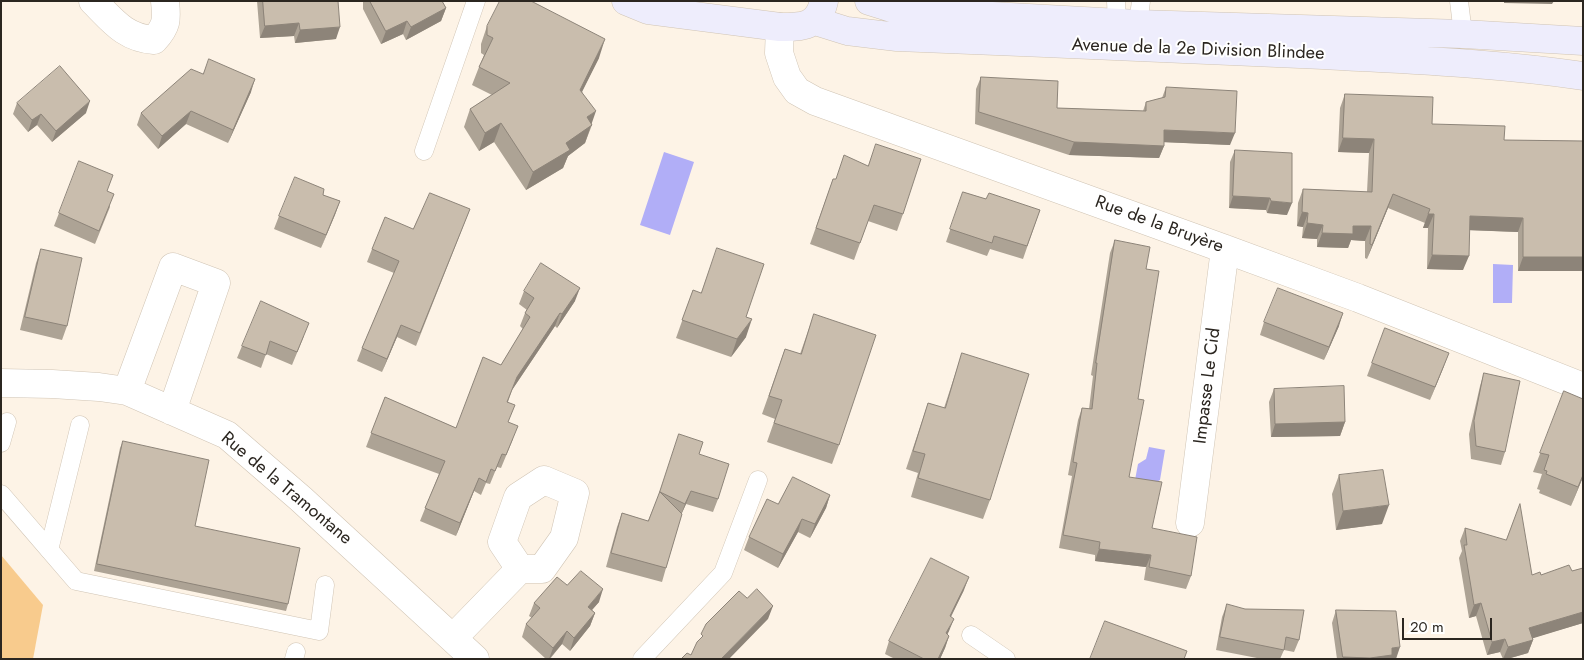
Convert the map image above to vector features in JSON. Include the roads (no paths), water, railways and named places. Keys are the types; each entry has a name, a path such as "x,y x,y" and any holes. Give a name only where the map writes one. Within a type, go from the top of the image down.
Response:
{"main road":[{"path":"626,1 648,10 780,27 800,27 819,11"},
{"name":"Avenue de la 2e Division Blindee","path":"869,1 901,11 1005,8 1128,13 1583,41"},
{"name":"Avenue de la 2e Division Blindee","path":"819,11 847,31 897,37 1472,63 1546,70 1583,76"}],"street":[{"path":"92,1 126,32 141,39 154,40 163,31 167,20 166,1"},
{"name":"Rue de la Bruyère","path":"780,27 779,53 787,77 797,91 815,101 1358,298 1583,387"},
{"name":"Impasse Le Cid","path":"1190,523 1226,249"},
{"path":"127,391 173,267 216,283 172,411"},
{"name":"Rue de la Tramontane","path":"1,383 52,384 127,391 227,435 302,499 467,653"},
{"path":"467,653 520,569"}],"lane":[{"path":"424,151 476,1"},
{"path":"1459,1 1463,34"},
{"path":"1,443 7,422"},
{"path":"50,550 80,425"},
{"path":"642,659 723,573 758,480"},
{"path":"1,494 76,581 319,631 325,585"},
{"path":"970,636 1006,659"}]}
